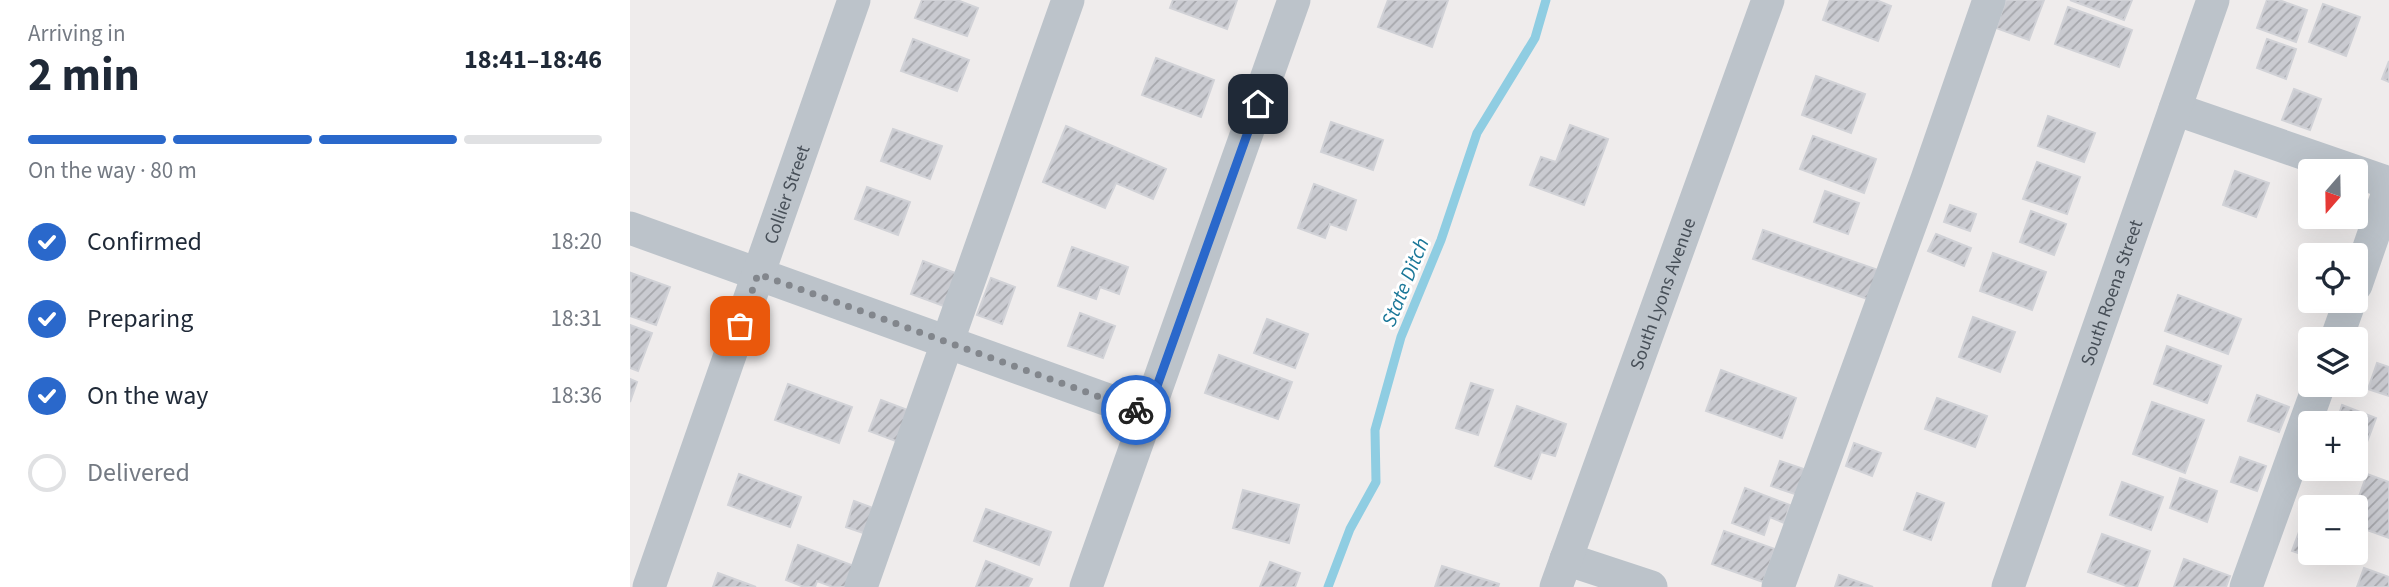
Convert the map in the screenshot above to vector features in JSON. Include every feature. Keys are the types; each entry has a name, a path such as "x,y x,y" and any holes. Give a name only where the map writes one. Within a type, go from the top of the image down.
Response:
{"street":[{"name":"Collier Street","path":"649,587 854,0"},
{"path":"861,587 1068,0"},
{"path":"1086,587 1294,0"},
{"name":"South Lyons Avenue","path":"1561,573 1768,0"},
{"path":"1778,587 1927,179 1989,0"},
{"name":"South Roena Street","path":"2008,587 2213,0"},
{"path":"2175,109 2389,183"},
{"path":"2368,250 2389,190"},
{"path":"630,228 1147,414"},
{"path":"2246,587 2315,397"},
{"path":"1561,573 1651,587"}],"building":[{"path":"922,0 957,0 978,8 967,36 915,18"},
{"path":"1173,0 1237,0 1227,29 1170,8"},
{"path":"1388,0 1448,0 1432,47 1378,27"},
{"path":"1830,0 1876,0 1891,6 1878,41 1823,20"},
{"path":"2006,0 2044,0 2029,40 1996,28"},
{"path":"2070,0 2132,0 2124,20"},
{"path":"2267,0 2279,0 2307,10 2296,42 2257,28"},
{"path":"2323,4 2360,17 2346,56 2309,42"},
{"path":"2068,7 2132,30 2119,67 2055,44"},
{"path":"913,39 969,60 957,91 901,71"},
{"path":"2267,39 2296,49 2286,79 2257,68"},
{"path":"1156,58 1214,80 1201,117 1142,95"},
{"path":"2389,61 2389,82 2382,79"},
{"path":"1816,76 1865,94 1851,133 1802,115"},
{"path":"2294,89 2321,99 2310,130 2282,120"},
{"path":"2048,116 2095,133 2084,162 2038,146"},
{"path":"1331,122 1383,140 1373,170 1321,152"},
{"path":"1570,125 1608,139 1584,205 1530,185 1541,157 1556,162"},
{"path":"1066,126 1166,169 1153,199 1116,183 1105,208 1043,182"},
{"path":"893,129 942,146 930,179 881,161"},
{"path":"1813,136 1876,159 1864,193 1800,169"},
{"path":"2037,162 2080,177 2067,214 2023,199"},
{"path":"2235,171 2269,183 2256,217 2223,205"},
{"path":"1314,184 1356,200 1346,230 1330,224 1325,238 1298,228"},
{"path":"867,187 910,202 898,235 855,219"},
{"path":"1825,191 1859,203 1848,234 1814,222"},
{"path":"1950,205 1976,214 1970,231 1944,222"},
{"path":"2031,211 2066,224 2054,255 2020,242"},
{"path":"1763,230 1884,272 1873,301 1753,259"},
{"path":"1936,234 1971,248 1964,266 1928,251"},
{"path":"1072,247 1128,267 1119,294 1100,287 1096,299 1058,286"},
{"path":"1993,253 2046,272 2032,310 1980,291"},
{"path":"923,261 961,275 949,308 911,294"},
{"path":"631,273 670,287 656,325 630,316"},
{"path":"991,278 1015,287 1002,324 977,315"},
{"path":"2178,295 2241,319 2228,354 2165,331"},
{"path":"1080,313 1115,326 1103,358 1068,346"},
{"path":"1973,317 2015,332 2000,372 1959,357"},
{"path":"1267,319 1308,334 1295,368 1254,353"},
{"path":"630,325 652,333 638,371 630,368"},
{"path":"2167,346 2221,366 2207,403 2154,384"},
{"path":"1219,355 1292,382 1278,419 1205,393"},
{"path":"2377,363 2389,367 2389,396 2368,389"},
{"path":"1721,370 1796,398 1782,438 1706,411"},
{"path":"630,379 637,382 630,402"},
{"path":"1471,383 1493,390 1478,435 1456,428"},
{"path":"788,384 852,407 839,443 775,420"},
{"path":"2257,395 2289,407 2279,432 2248,421"},
{"path":"1937,398 1987,416 1975,447 1925,429"},
{"path":"881,400 913,412 901,443 869,431"},
{"path":"2152,402 2204,420 2185,473 2133,454"},
{"path":"2342,405 2358,411 2340,411"},
{"path":"1517,406 1566,424 1555,456 1541,452 1531,479 1495,466"},
{"path":"2368,415 2376,418 2368,439"},
{"path":"1854,443 1881,453 1872,476 1846,466"},
{"path":"2240,457 2266,466 2257,491 2231,482"},
{"path":"1780,461 1807,470 1798,495 1771,486"},
{"path":"739,474 801,497 790,527 728,505"},
{"path":"2368,474 2389,482 2389,538 2368,530 2368,495 2360,495 2365,481 2368,481"},
{"path":"2180,478 2217,491 2207,522 2170,508"},
{"path":"2122,482 2163,497 2151,530 2110,515"},
{"path":"1745,488 1790,505 1784,523 1770,517 1764,535 1732,523"},
{"path":"1243,490 1299,505 1289,543 1233,528"},
{"path":"1917,493 1944,503 1931,540 1904,530"},
{"path":"854,501 881,511 872,536 846,527"},
{"path":"986,509 1051,532 1039,565 974,541"},
{"path":"1724,531 1775,549 1763,582 1712,564"},
{"path":"2102,534 2150,551 2137,587 2129,587 2088,572"},
{"path":"2298,535 2298,553 2292,551"},
{"path":"798,545 857,567 850,587 833,587 817,581 815,587 804,587 786,580"},
{"path":"2184,559 2230,576 2226,587 2174,587"},
{"path":"986,561 1032,579 1028,587 976,587"},
{"path":"1270,562 1300,573 1295,587 1260,587"},
{"path":"1442,566 1499,584 1498,587 1435,587"},
{"path":"2364,568 2389,577 2389,587 2357,587"},
{"path":"718,573 756,587 713,587"},
{"path":"1839,575 1873,587 1835,587"}],"waterway":[{"name":"State Ditch","path":"1328,587 1350,529 1376,482 1375,430 1401,337 1441,240 1477,133 1535,38 1546,0"}],"way so far":[{"path":"740,326 758,274 1136,410"}],"route":[{"path":"1136,410 1147,414 1258,104"}]}
